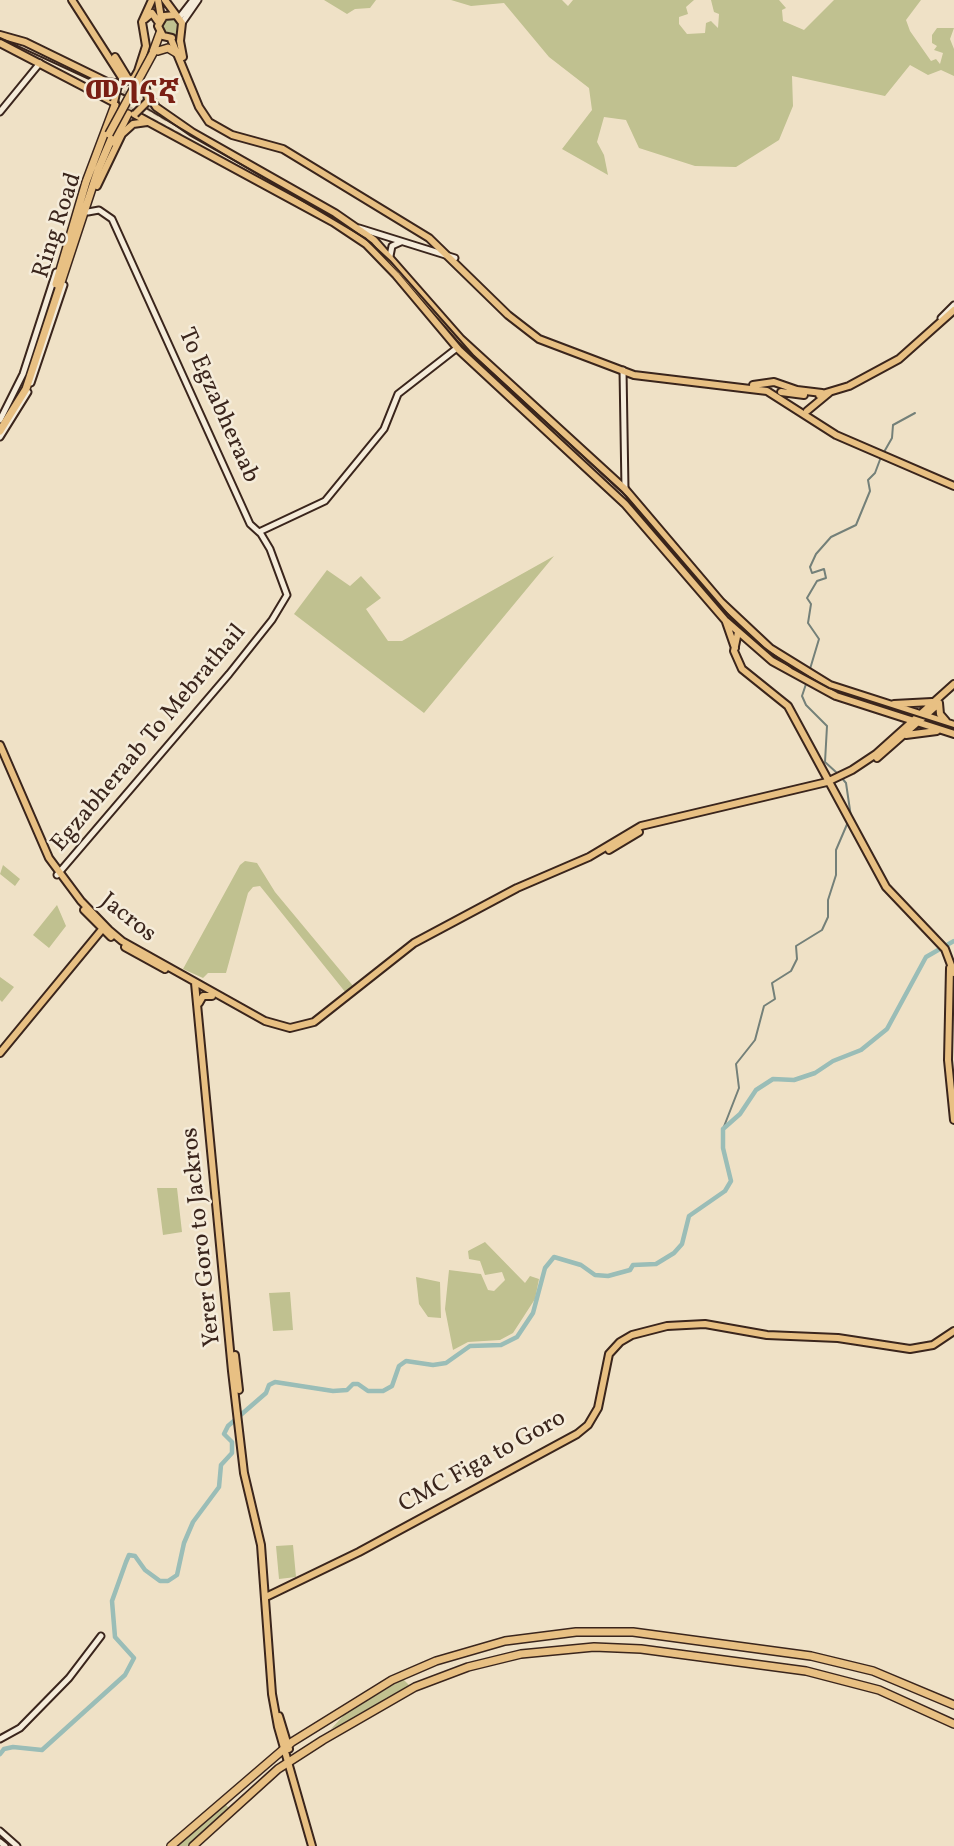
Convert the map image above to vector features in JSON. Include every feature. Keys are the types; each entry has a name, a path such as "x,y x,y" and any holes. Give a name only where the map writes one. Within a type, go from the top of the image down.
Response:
{"highway":[{"name":"Ring Road","path":"156,53 160,33"},
{"name":"Ring Road","path":"0,431 26,389 65,258 111,134 156,53 170,39"},
{"path":"156,53 168,48 178,54"},
{"path":"60,284 65,258 115,103"},
{"path":"0,425 24,380 92,208 97,186 132,114"},
{"path":"170,1846 286,1747 408,1673 451,1656 505,1641 610,1631 678,1637 849,1664 911,1685 954,1705"},
{"path":"193,1846 290,1761 415,1687 503,1658 594,1647 657,1651 832,1677 891,1695 954,1724"},
{"path":"408,1673 415,1687"}],"main road":[{"path":"74,0 123,82"},
{"path":"115,103 123,82 136,75 142,59 146,41 142,22 152,0"},
{"path":"158,0 160,33 170,39 197,104 209,122 232,135 276,144"},
{"path":"165,0 180,22 181,52 207,116 224,129 276,144 429,238 453,257 525,326 567,349 623,370 768,388 775,382 780,392 827,430 954,484"},
{"path":"170,39 193,0"},
{"path":"180,22 198,0"},
{"path":"160,21 152,13 144,22 148,44 139,77 148,99 156,107 192,132 356,227 390,256 461,339 625,489 738,620 770,648 812,676 951,724"},
{"path":"160,21 171,14 180,22"},
{"path":"0,34 25,42 107,82 143,85"},
{"path":"0,43 231,164 241,174 342,227 383,260 458,349 625,504 725,620 747,641 809,684 893,716 954,734"},
{"path":"0,112 40,63"},
{"path":"132,114 148,99"},
{"path":"97,186 125,130 139,122 153,123"},
{"name":"To Egzabheraab","path":"92,208 112,219 178,358 250,524 260,533 280,572 287,595 266,627"},
{"path":"356,227 453,257"},
{"path":"390,256 392,246 401,242"},
{"path":"0,420 23,374 65,258"},
{"path":"0,437 29,390 60,284"},
{"path":"768,388 772,397 780,392 810,395 849,386 899,359 954,308"},
{"path":"260,533 318,506 350,474 384,429 398,394 458,349"},
{"path":"623,370 625,489"},
{"path":"510,397 515,390"},
{"path":"807,411 831,391"},
{"path":"780,392 840,432 882,454"},
{"path":"725,620 742,669 788,706 834,780 849,820 888,896 941,947 954,973"},
{"name":"Egzabheraab To Mebrathail","path":"60,875 182,732 266,627"},
{"path":"734,648 738,632"},
{"path":"734,648 747,641"},
{"path":"196,986 275,1026 305,1026 414,943 517,888 575,864 643,829 834,780 867,761 901,735 954,687"},
{"path":"887,704 938,702"},
{"path":"938,702 940,714 951,724"},
{"path":"893,716 901,735"},
{"path":"901,735 940,731"},
{"path":"0,746 40,842 60,875"},
{"name":"Jacros","path":"0,755 23,812 50,866 103,927"},
{"name":"Jacros","path":"60,875 94,922 122,941 212,996 278,1030 305,1030 320,1022 412,948 512,894 572,869 620,842"},
{"path":"94,922 94,937"},
{"path":"0,1054 103,927"},
{"path":"941,947 951,980 948,1033 952,1075"},
{"path":"196,986 233,1376 248,1479 261,1519 272,1695 313,1846"},
{"name":"Yerer Goro to Jackros","path":"196,986 248,1479"},
{"path":"954,993 951,1036 954,1120"},
{"path":"199,1003 204,996 212,996"},
{"name":"CMC Figa to Goro","path":"266,1598 339,1563 583,1430 598,1408 609,1354 620,1342 632,1335 667,1326 705,1324 758,1334 838,1338 910,1349 933,1345 954,1333"},
{"path":"431,1514 586,1431 600,1408 608,1364 624,1342 655,1330 698,1326 760,1336 841,1340 912,1352 929,1350 954,1333"},
{"path":"266,1598 277,1705 286,1747"},
{"path":"0,1739 20,1728 69,1678 101,1636"},
{"path":"0,1831 17,1846"},
{"path":"0,1842 5,1846"}],"green space":[{"path":"324,0 376,0 370,8 355,9 347,14"},
{"path":"451,0 562,0 568,6 573,0 694,0 686,7 688,14 679,17 679,24 687,34 705,33 706,23 711,21 718,28 719,14 714,12 711,0 779,0 786,8 782,10 783,21 804,30 834,0 921,0 906,20 910,31 931,61 936,59 940,64 943,53 934,50 937,46 932,43 932,35 937,28 954,28 950,39 954,49 954,76 941,70 928,75 910,65 885,96 792,76 793,106 779,140 736,167 695,166 639,148 626,120 604,117 597,142 604,155 608,175 562,149 592,110 589,88 549,57 504,3 471,6"},
{"path":"172,16 179,20 178,35 170,38 162,34 160,26 164,18"},
{"path":"554,556 424,713 294,614 327,570 350,586 361,576 381,598 366,609 388,641 402,641"},
{"path":"245,861 257,863 275,892 354,987 346,993 260,886 253,887 248,893 226,973 208,973 203,978 183,969 240,865"},
{"path":"3,865 20,879 15,886 0,874"},
{"path":"57,905 66,926 49,948 33,935"},
{"path":"0,977 14,987 2,1002 0,1000"},
{"path":"157,1188 177,1188 182,1232 163,1235"},
{"path":"485,1242 525,1283 530,1276 539,1279 535,1299 513,1333 500,1340 468,1342 453,1350 445,1309 449,1270 481,1274 488,1290 494,1291 505,1280 502,1272 485,1275 480,1261 469,1259 468,1251"},
{"path":"416,1277 440,1282 441,1318 428,1317 419,1304"},
{"path":"290,1292 293,1330 273,1331 269,1293"},
{"path":"293,1545 296,1577 279,1579 276,1546"},
{"path":"403,1679 410,1686 359,1718 331,1729 344,1715"},
{"path":"224,1803 231,1810 190,1846 174,1846"}],"waterway":[{"path":"884,452 892,438 893,425 915,413"},
{"path":"810,669 819,639 808,623 811,604 807,598 817,581 826,578 824,569 812,573 810,567 816,554 831,537 856,525 870,491 868,480 875,473 881,457"},
{"path":"806,684 802,696 806,705 827,726 825,762 837,773"},
{"path":"841,777 846,783 851,817"},
{"path":"723,1129 739,1088 736,1064 755,1040 764,1006 775,999 772,983 791,971 797,959 796,946 822,930 828,917 828,900 836,875 836,850 848,822"},
{"path":"0,1754 4,1749 13,1747 42,1750 125,1675 134,1658 115,1637 112,1601 129,1555 135,1556 145,1570 160,1581 168,1581 177,1575 184,1543 193,1522 219,1487 221,1465 232,1453 232,1442 224,1434 228,1426 266,1393 269,1385 275,1382 333,1391 347,1390 353,1384 358,1384 368,1391 383,1391 392,1386 399,1366 406,1361 433,1365 446,1363 470,1346 501,1345 517,1337 533,1313 545,1268 554,1257 581,1265 595,1275 608,1276 630,1270 633,1265 656,1264 674,1253 682,1244 689,1216 725,1191 731,1181 723,1148 723,1129 740,1114 756,1090 773,1079 794,1080 815,1073 833,1061 861,1050 887,1029 926,957 954,941"}],"tunnel":[{"path":"16,49 180,136"},
{"path":"42,54 124,93 169,120"}],"tram line":[{"path":"0,38 126,96 365,238 390,261 473,355 626,496 731,618 763,647 792,668 829,688 954,728"}],"district":[{"name":"መገናኛ","path":"132,97"}]}
